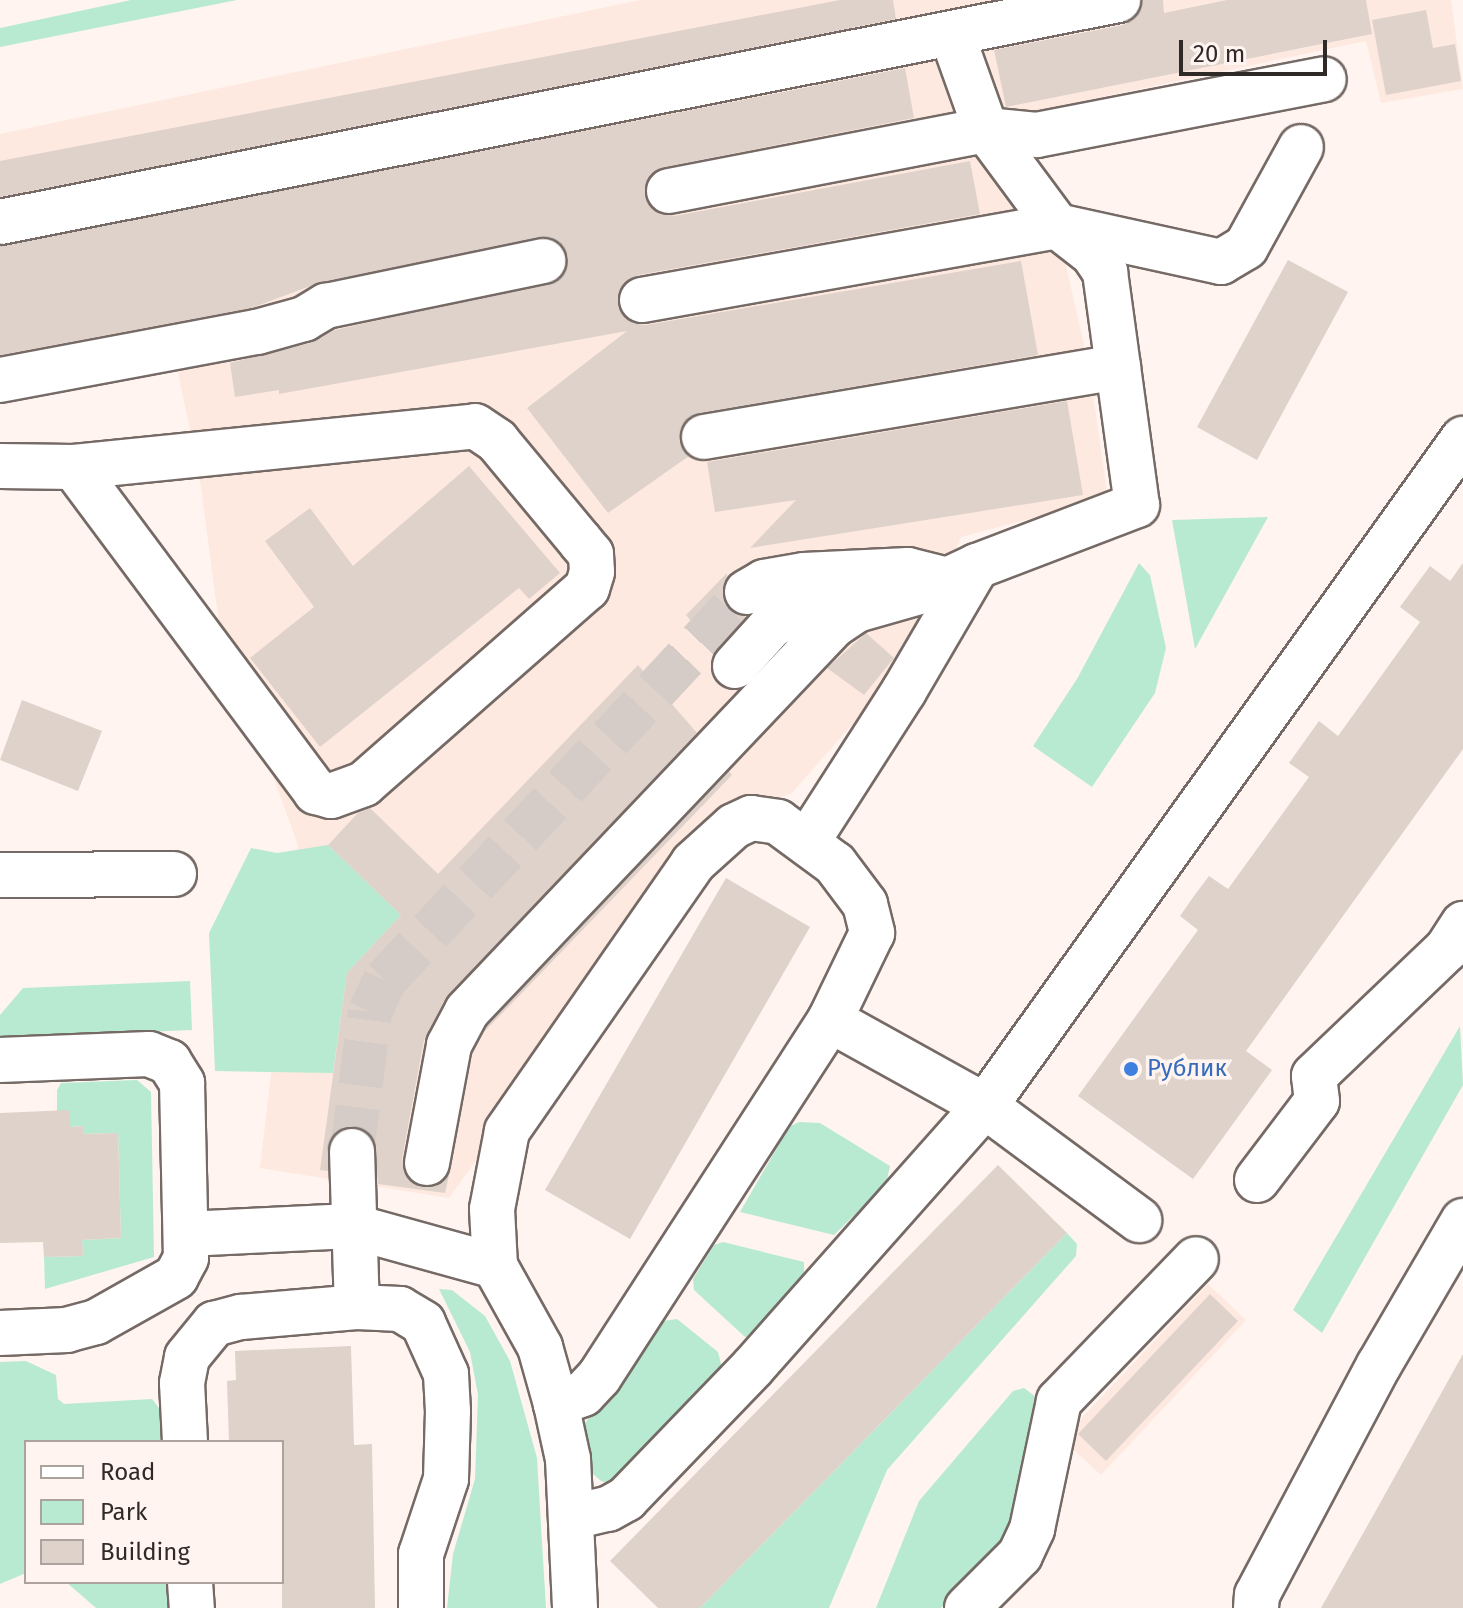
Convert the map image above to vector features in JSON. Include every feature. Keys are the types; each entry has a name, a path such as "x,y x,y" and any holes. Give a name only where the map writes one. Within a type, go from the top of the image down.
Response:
{"lane":[{"path":"0,222 1118,0"},
{"path":"735,666 771,626 788,616 847,614 1137,505 1105,272 1093,254 1057,226 986,130 952,35"},
{"path":"669,191 986,130 1037,135 1324,79"},
{"path":"642,300 1057,226 1221,262 1246,247 1301,147"},
{"path":"0,380 257,332 304,319 326,306 543,261"},
{"path":"704,437 1118,367"},
{"path":"0,466 74,467 475,426 497,441 591,554 592,572 587,588 364,784 331,796 316,792 74,467"},
{"path":"572,1517 608,1509 626,1499 753,1367 985,1106 1463,441"},
{"path":"747,592 772,580 819,574 961,573"},
{"path":"807,842 904,691 961,573"},
{"path":"427,1163 449,1045 467,1011 847,614"},
{"path":"556,1404 583,1394 599,1377 830,1020 872,933 871,918 835,864 778,822 751,818 719,835 693,863 507,1131 492,1209 495,1266 540,1347 556,1404 572,1517 575,1608"},
{"path":"0,875 174,874"},
{"path":"1257,1180 1317,1101 1314,1076 1447,949 1463,924"},
{"path":"830,1020 985,1106 1139,1220"},
{"path":"0,1060 149,1054 169,1062 182,1083 186,1234 186,1258 176,1277 96,1322 67,1330 0,1333"},
{"path":"352,1151 351,1226 357,1307"},
{"path":"1256,1608 1257,1595 1379,1365 1463,1221"},
{"path":"186,1234 351,1226 495,1266"},
{"path":"967,1608 1020,1555 1032,1529 1059,1401 1196,1259"},
{"path":"185,1440 182,1383 187,1357 214,1324 241,1317 357,1307 400,1309 423,1323 446,1374 446,1479 421,1554 421,1608"},
{"path":"190,1584 192,1608"}],"shaded area":[{"path":"640,0 1451,0 1463,89 1381,103 1366,41 1021,114 1057,226 1089,367 1108,498 961,537 913,655 792,793 724,815 449,1198 260,1168 298,845 220,631 199,473 176,363 0,394 0,134"},
{"path":"1208,1284 1246,1320 1101,1475 1062,1439"}],"green space":[{"path":"131,0 237,0 0,47 0,28"},
{"path":"1268,517 1195,649 1172,520"},
{"path":"1139,563 1150,575 1166,648 1155,693 1092,787 1033,746 1077,679"},
{"path":"328,845 401,915 347,973 333,1073 215,1071 209,933 251,848 277,853"},
{"path":"190,981 192,1030 0,1038 0,1015 23,988"},
{"path":"1460,1026 1463,1085 1322,1333 1293,1310"},
{"path":"137,1080 151,1092 154,1257 45,1289 44,1257 83,1256 82,1240 121,1238 118,1133 83,1134 82,1126 70,1127 70,1111 57,1111 57,1090 61,1083"},
{"path":"799,1122 820,1123 890,1166 886,1184 834,1235 740,1212 789,1127"},
{"path":"1067,1233 1077,1244 1076,1256 887,1470 829,1608 700,1608"},
{"path":"723,1242 804,1262 804,1273 755,1335 745,1337 694,1290 693,1279 714,1245"},
{"path":"439,1289 452,1290 485,1316 510,1361 537,1458 546,1608 447,1608 453,1554 475,1479 478,1395 470,1352"},
{"path":"677,1319 718,1352 722,1368 612,1484 601,1481 593,1474 583,1435 585,1423 663,1321"},
{"path":"26,1361 56,1375 58,1399 64,1404 152,1399 159,1408 161,1440 24,1440 24,1574 0,1584 0,1362"},
{"path":"1024,1388 1036,1397 1012,1522 1003,1545 941,1608 876,1608 919,1501 1013,1391"},
{"path":"68,1584 167,1584 168,1608 96,1608"}],"building":[{"path":"840,0 893,0 896,19 0,197 0,161"},
{"path":"1142,0 1163,0 1164,13 1227,0 1366,0 1372,34 1006,107 994,50 1123,25 1135,18"},
{"path":"1426,10 1433,48 1455,44 1461,81 1386,95 1372,20"},
{"path":"905,68 914,118 664,167 646,182 650,207 674,216 970,161 980,214 638,275 619,291 618,305 633,323 646,325 1021,261 1038,355 699,413 680,429 680,442 689,456 608,513 527,408 627,331 279,394 279,390 235,397 230,363 311,343 335,330 559,280 568,257 550,237 321,282 251,308 0,355 0,246"},
{"path":"1288,260 1348,292 1257,460 1197,427"},
{"path":"1067,401 1083,495 750,548 796,500 715,512 707,462"},
{"path":"469,466 560,573 529,599 519,588 320,747 250,658 314,607 265,541 310,508 353,566"},
{"path":"1463,563 1463,749 1246,1051 1272,1070 1193,1179 1078,1096 1198,930 1180,916 1194,896 1209,876 1228,889 1309,777 1289,763 1319,721 1338,736 1420,622 1400,607 1430,566 1450,581"},
{"path":"727,573 725,604 746,617 715,652 686,615"},
{"path":"866,633 894,658 864,695 827,668"},
{"path":"638,665 697,733 445,999 424,1040 402,1159 410,1181 422,1187 436,1186 450,1171 445,1193 378,1184 374,1139 352,1126 330,1139 328,1171 320,1170 347,973 401,915 328,845 358,813 370,808 438,874"},
{"path":"22,700 102,731 78,791 0,760"},
{"path":"729,771 732,775 484,1032 487,1026"},
{"path":"726,878 810,927 630,1239 545,1190"},
{"path":"70,1110 70,1127 83,1126 83,1134 118,1133 121,1238 82,1240 83,1256 44,1257 43,1242 0,1243 0,1113"},
{"path":"998,1165 1067,1233 700,1608 658,1608 610,1561"},
{"path":"1210,1294 1238,1321 1106,1461 1078,1434"},
{"path":"351,1346 354,1445 372,1444 375,1608 282,1608 284,1440 229,1440 227,1381 236,1380 235,1351"},
{"path":"1463,1354 1463,1608 1321,1608 1374,1514"}],"tunnel":[{"path":"352,1151 370,1012 385,980 747,592"}],"place":[{"name":"Рублик","path":"1131,1069"}]}
